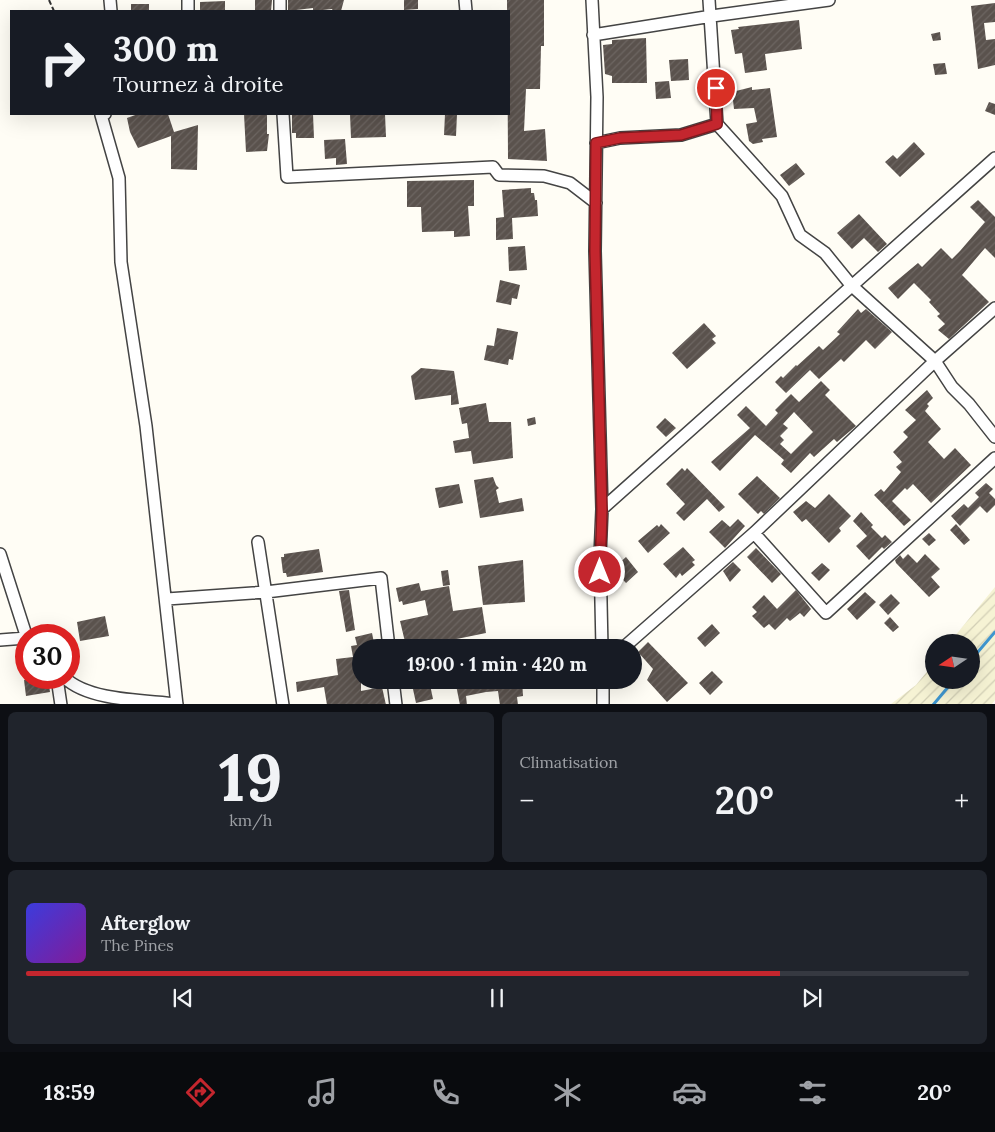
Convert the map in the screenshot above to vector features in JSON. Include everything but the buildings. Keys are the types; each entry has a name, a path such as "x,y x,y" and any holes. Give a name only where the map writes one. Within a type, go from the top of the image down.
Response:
{"street":[{"path":"592,0 597,97 595,251 602,510 600,556 602,639"},
{"path":"709,0 712,16 717,124 782,196 800,235 825,253 851,285 935,362 952,387 969,404 995,437"},
{"path":"593,36 712,16 829,0"},
{"path":"80,689 91,694 177,704 167,599 146,426 121,262 119,178 101,115"},
{"path":"284,115 287,177 493,167 500,175 544,176 570,183 596,203"},
{"path":"596,143 620,138 681,135 717,124"},
{"path":"602,510 995,158"},
{"path":"633,639 754,533 995,308"},
{"path":"754,533 826,613 995,458"},
{"path":"258,542 283,704"},
{"path":"0,554 22,624"},
{"path":"167,599 266,592 381,578 388,639"},
{"path":"0,640 15,638"},
{"path":"59,689 61,704"},
{"path":"394,689 396,704"},
{"path":"603,689 603,704"}],"shaded area":[{"path":"995,587 995,700 992,704 891,704 916,685 925,674 925,689 980,689 980,634 957,634"}],"waterway":[{"path":"980,650 995,632"},
{"path":"934,704 946,689"}],"route":[{"path":"600,572 602,510 595,251 596,143 620,138 681,135 717,124 716,88"}]}
